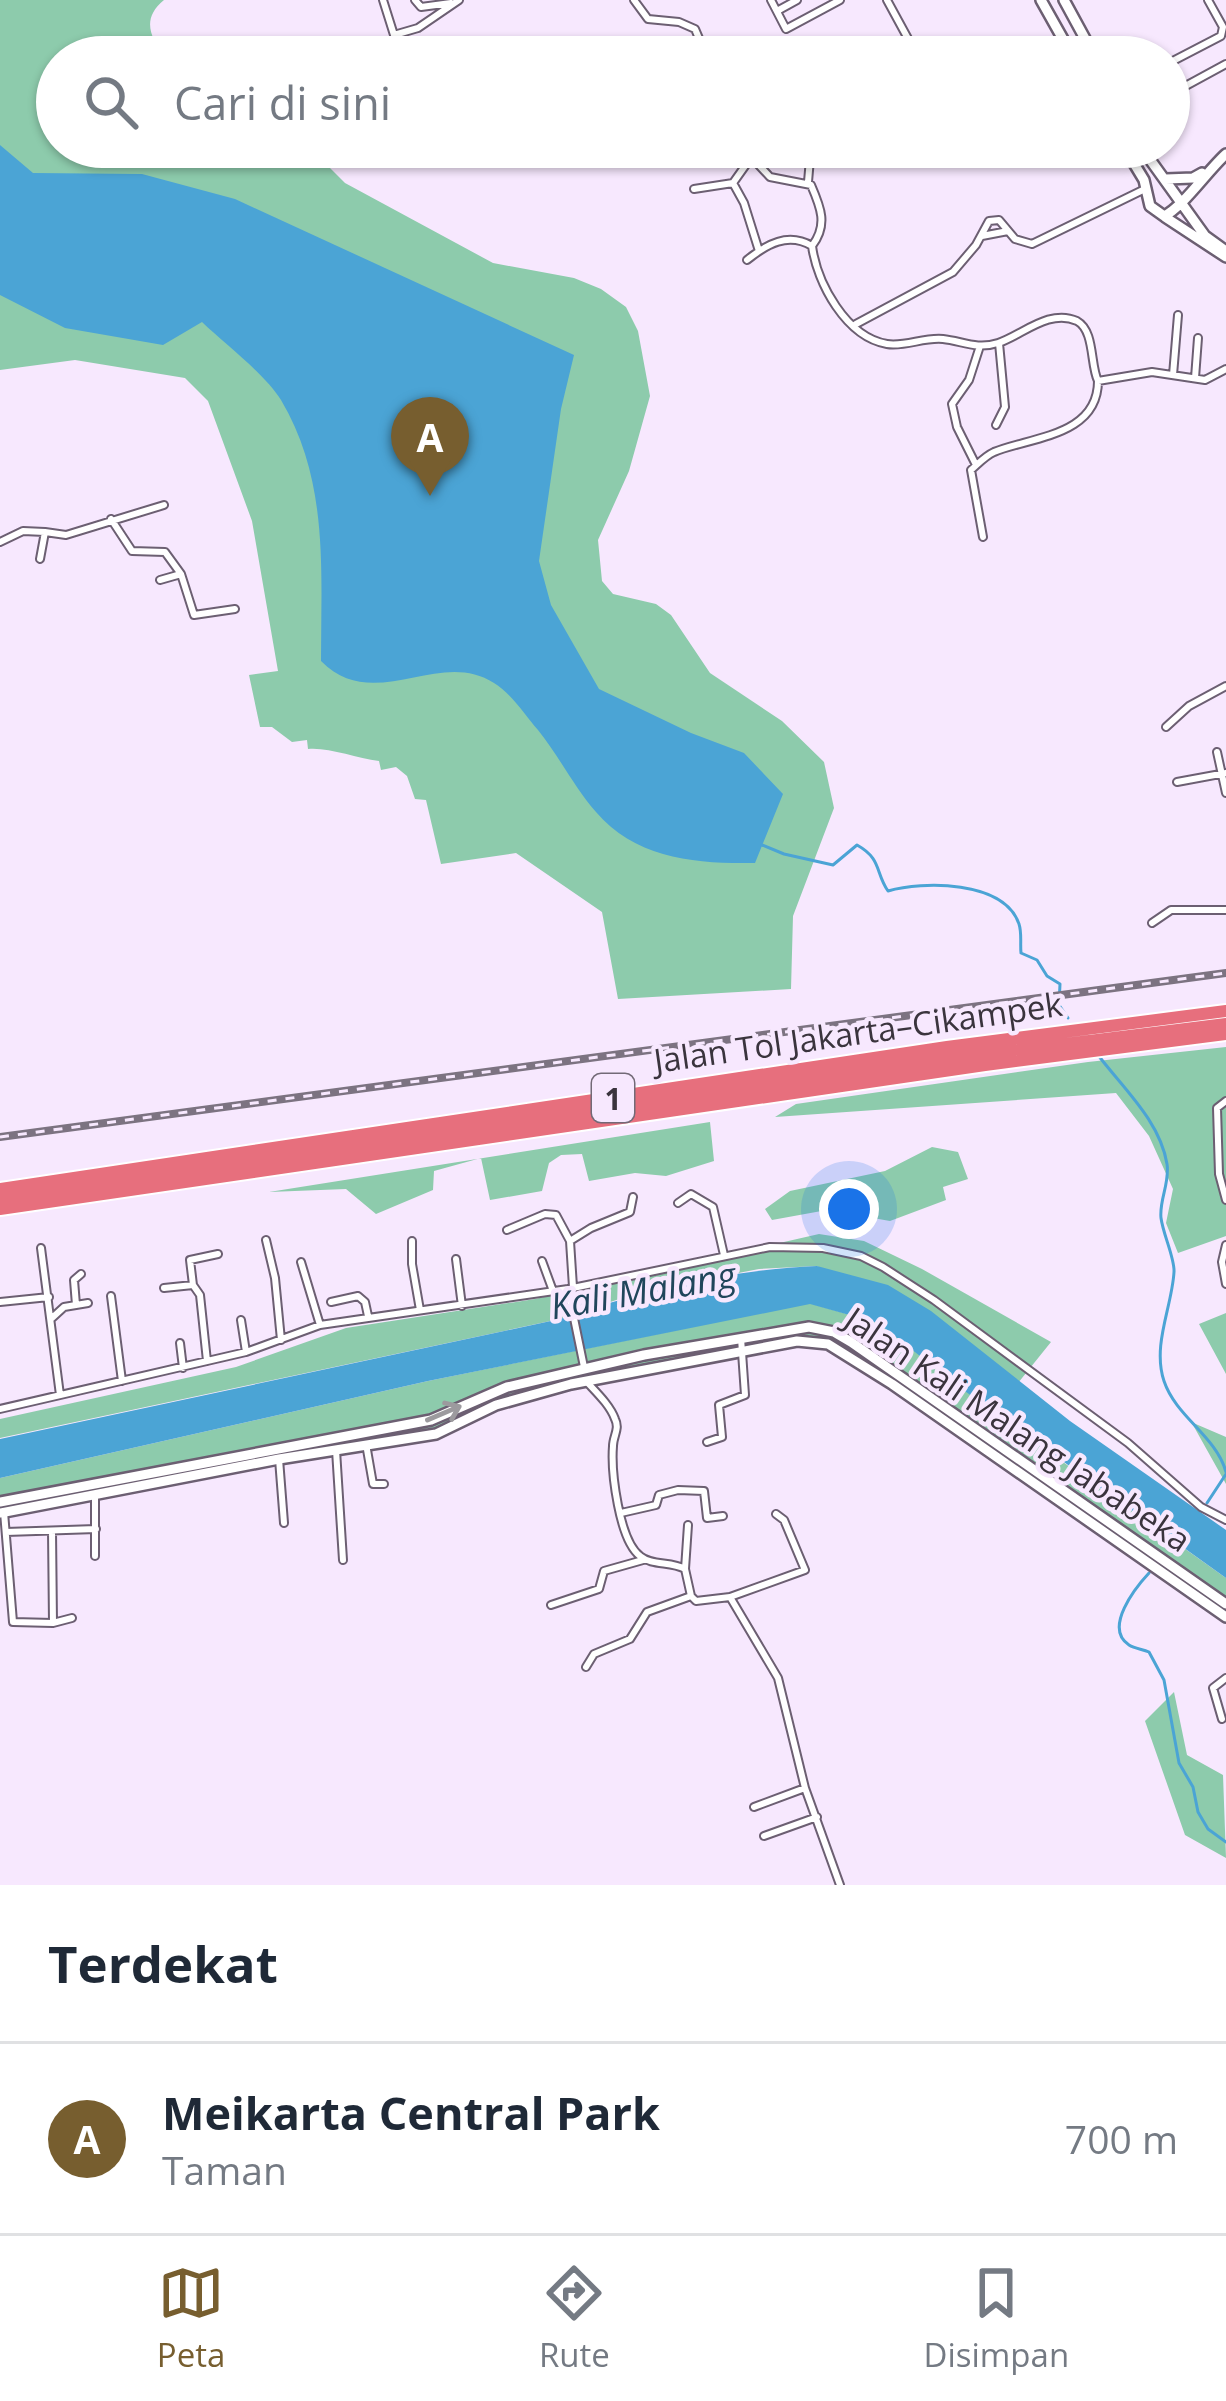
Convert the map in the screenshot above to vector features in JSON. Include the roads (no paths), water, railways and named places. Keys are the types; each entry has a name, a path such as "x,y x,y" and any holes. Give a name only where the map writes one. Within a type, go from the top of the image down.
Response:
{"highway":[{"name":"1","path":"0,1187 1226,1010"},
{"name":"1","path":"0,1204 928,1061 1226,1024"},
{"name":"Jalan Tol Jakarta–Cikampek","path":"0,1204 1226,1034"}],"main road":[{"path":"1041,0 1061,36"},
{"path":"1064,0 1084,36"},
{"path":"1164,216 1172,214 1226,154"},
{"path":"1136,168 1153,212 1226,254"},
{"path":"1156,168 1205,236 1226,254"},
{"path":"1163,178 1193,178 1206,171"},
{"name":"Jalan Kali Malang Jababeka","path":"1,1509 436,1434 496,1406 809,1327 834,1332 1226,1604"},
{"name":"Jalan Kali Malang Jababeka","path":"1,1509 431,1420 507,1387 584,1367 742,1343 814,1340 848,1355 1226,1617"},
{"path":"644,1355 646,1368"},
{"path":"401,1426 403,1441"}],"street":[{"path":"383,0 394,35 418,28 457,1"},
{"path":"415,0 421,7 457,1"},
{"path":"634,0 647,19 679,22 695,29 698,36"},
{"path":"771,0 786,28 840,0"},
{"path":"777,11 797,0"},
{"path":"887,0 907,36"},
{"path":"1190,52 1221,36 1223,27 1208,0"},
{"path":"1190,83 1226,64"},
{"path":"694,189 733,183 744,168"},
{"path":"760,168 770,177 808,182"},
{"path":"809,168 808,182 823,217 823,229 812,246 815,269 826,293 863,334 889,344 940,338 980,346 999,343 1039,322 1078,322 1089,339 1098,381 1089,408 1066,429 996,452 976,466 970,478 983,537"},
{"path":"733,183 759,251"},
{"path":"856,324 953,272 989,220 1032,244 1147,188"},
{"path":"980,237 1008,232"},
{"path":"747,260 790,238 812,246"},
{"path":"1173,375 1178,315"},
{"path":"1195,378 1198,338"},
{"path":"996,425 1005,407 999,343"},
{"path":"976,466 957,427 952,404 969,380 980,346"},
{"path":"1098,381 1152,372 1205,380 1226,369"},
{"path":"0,542 23,531 66,535 164,505"},
{"path":"111,519 132,551 162,550 181,574 191,612 197,617 235,609"},
{"path":"40,559 45,532"},
{"path":"160,580 181,574"},
{"path":"1166,727 1189,706 1226,686"},
{"path":"1217,752 1226,793"},
{"path":"1177,782 1224,774"},
{"path":"1152,922 1171,910 1226,910"},
{"path":"1226,1101 1217,1105 1217,1113 1219,1174 1226,1200"},
{"path":"678,1203 691,1194 713,1207 724,1255"},
{"path":"570,1241 630,1212 633,1197"},
{"path":"507,1230 551,1213 570,1241 571,1313 584,1367"},
{"path":"266,1240 281,1340"},
{"path":"412,1241 420,1310"},
{"path":"1226,1245 1222,1262 1226,1284"},
{"path":"0,1408 245,1352 320,1325 554,1292 770,1247 823,1248 861,1256 884,1267 1128,1443 1201,1507 1226,1520"},
{"path":"41,1248 60,1394"},
{"path":"207,1361 192,1258 218,1254"},
{"path":"456,1259 462,1306"},
{"path":"542,1261 554,1292"},
{"path":"301,1262 320,1325"},
{"path":"76,1305 74,1277 81,1274"},
{"path":"164,1288 193,1285"},
{"path":"111,1296 122,1381"},
{"path":"331,1302 358,1296 368,1316"},
{"path":"0,1302 50,1297"},
{"path":"52,1318 64,1307 88,1303"},
{"path":"241,1320 245,1352"},
{"path":"181,1343 183,1368"},
{"path":"707,1442 722,1437 720,1404 745,1395 742,1343"},
{"path":"586,1381 615,1416 618,1427 612,1444 621,1513 627,1538 644,1559"},
{"path":"367,1444 373,1484 384,1484"},
{"path":"336,1449 344,1560"},
{"path":"280,1459 284,1522"},
{"path":"621,1513 656,1505 659,1495 697,1490 704,1491 707,1517 723,1516"},
{"path":"95,1494 95,1556"},
{"path":"1,1509 13,1622 73,1618"},
{"path":"688,1525 685,1569 691,1596 699,1601 730,1598 805,1570 784,1520 776,1514"},
{"path":"6,1532 96,1529"},
{"path":"52,1532 52,1623"},
{"path":"551,1605 599,1589 604,1571 644,1559 685,1569"},
{"path":"586,1667 594,1654 630,1639 644,1614 691,1596"},
{"path":"730,1598 778,1678 806,1788 839,1885"},
{"path":"1222,1719 1213,1688 1226,1678"},
{"path":"754,1808 806,1788"},
{"path":"764,1836 817,1817"}],"water":[{"path":"0,145 33,173 142,174 235,199 574,355 561,409 539,561 551,605 599,689 744,753 783,794 755,863 669,856 612,828 512,698 494,683 451,672 363,682 341,676 321,661 321,560 315,494 308,462 281,400 202,322 163,345 65,328 0,295"},
{"path":"817,1266 888,1285 931,1311 1070,1421 1226,1530 1226,1578 878,1323 810,1304 428,1381 0,1478 0,1439 560,1319 687,1283"}],"waterway":[{"path":"762,845 833,865 857,845 874,861 888,891 940,885 997,899 1019,924 1021,953 1037,960 1047,976 1060,984 1059,1005 1068,1018"},
{"path":"1098,1055 1139,1106 1163,1148 1168,1171 1161,1218 1174,1272 1161,1340 1161,1367 1170,1394 1214,1448 1226,1472"},
{"path":"1207,1503 1226,1474"},
{"path":"1149,1573 1124,1608 1119,1629 1131,1646 1149,1652 1164,1680 1179,1763 1208,1829 1226,1842"}],"railway":[{"path":"0,1137 1226,973"}],"place":[{"name":"Meikarta Central Park","path":"430,496"}],"water label":[{"name":"Kali Malang","path":"643,1290"}]}
